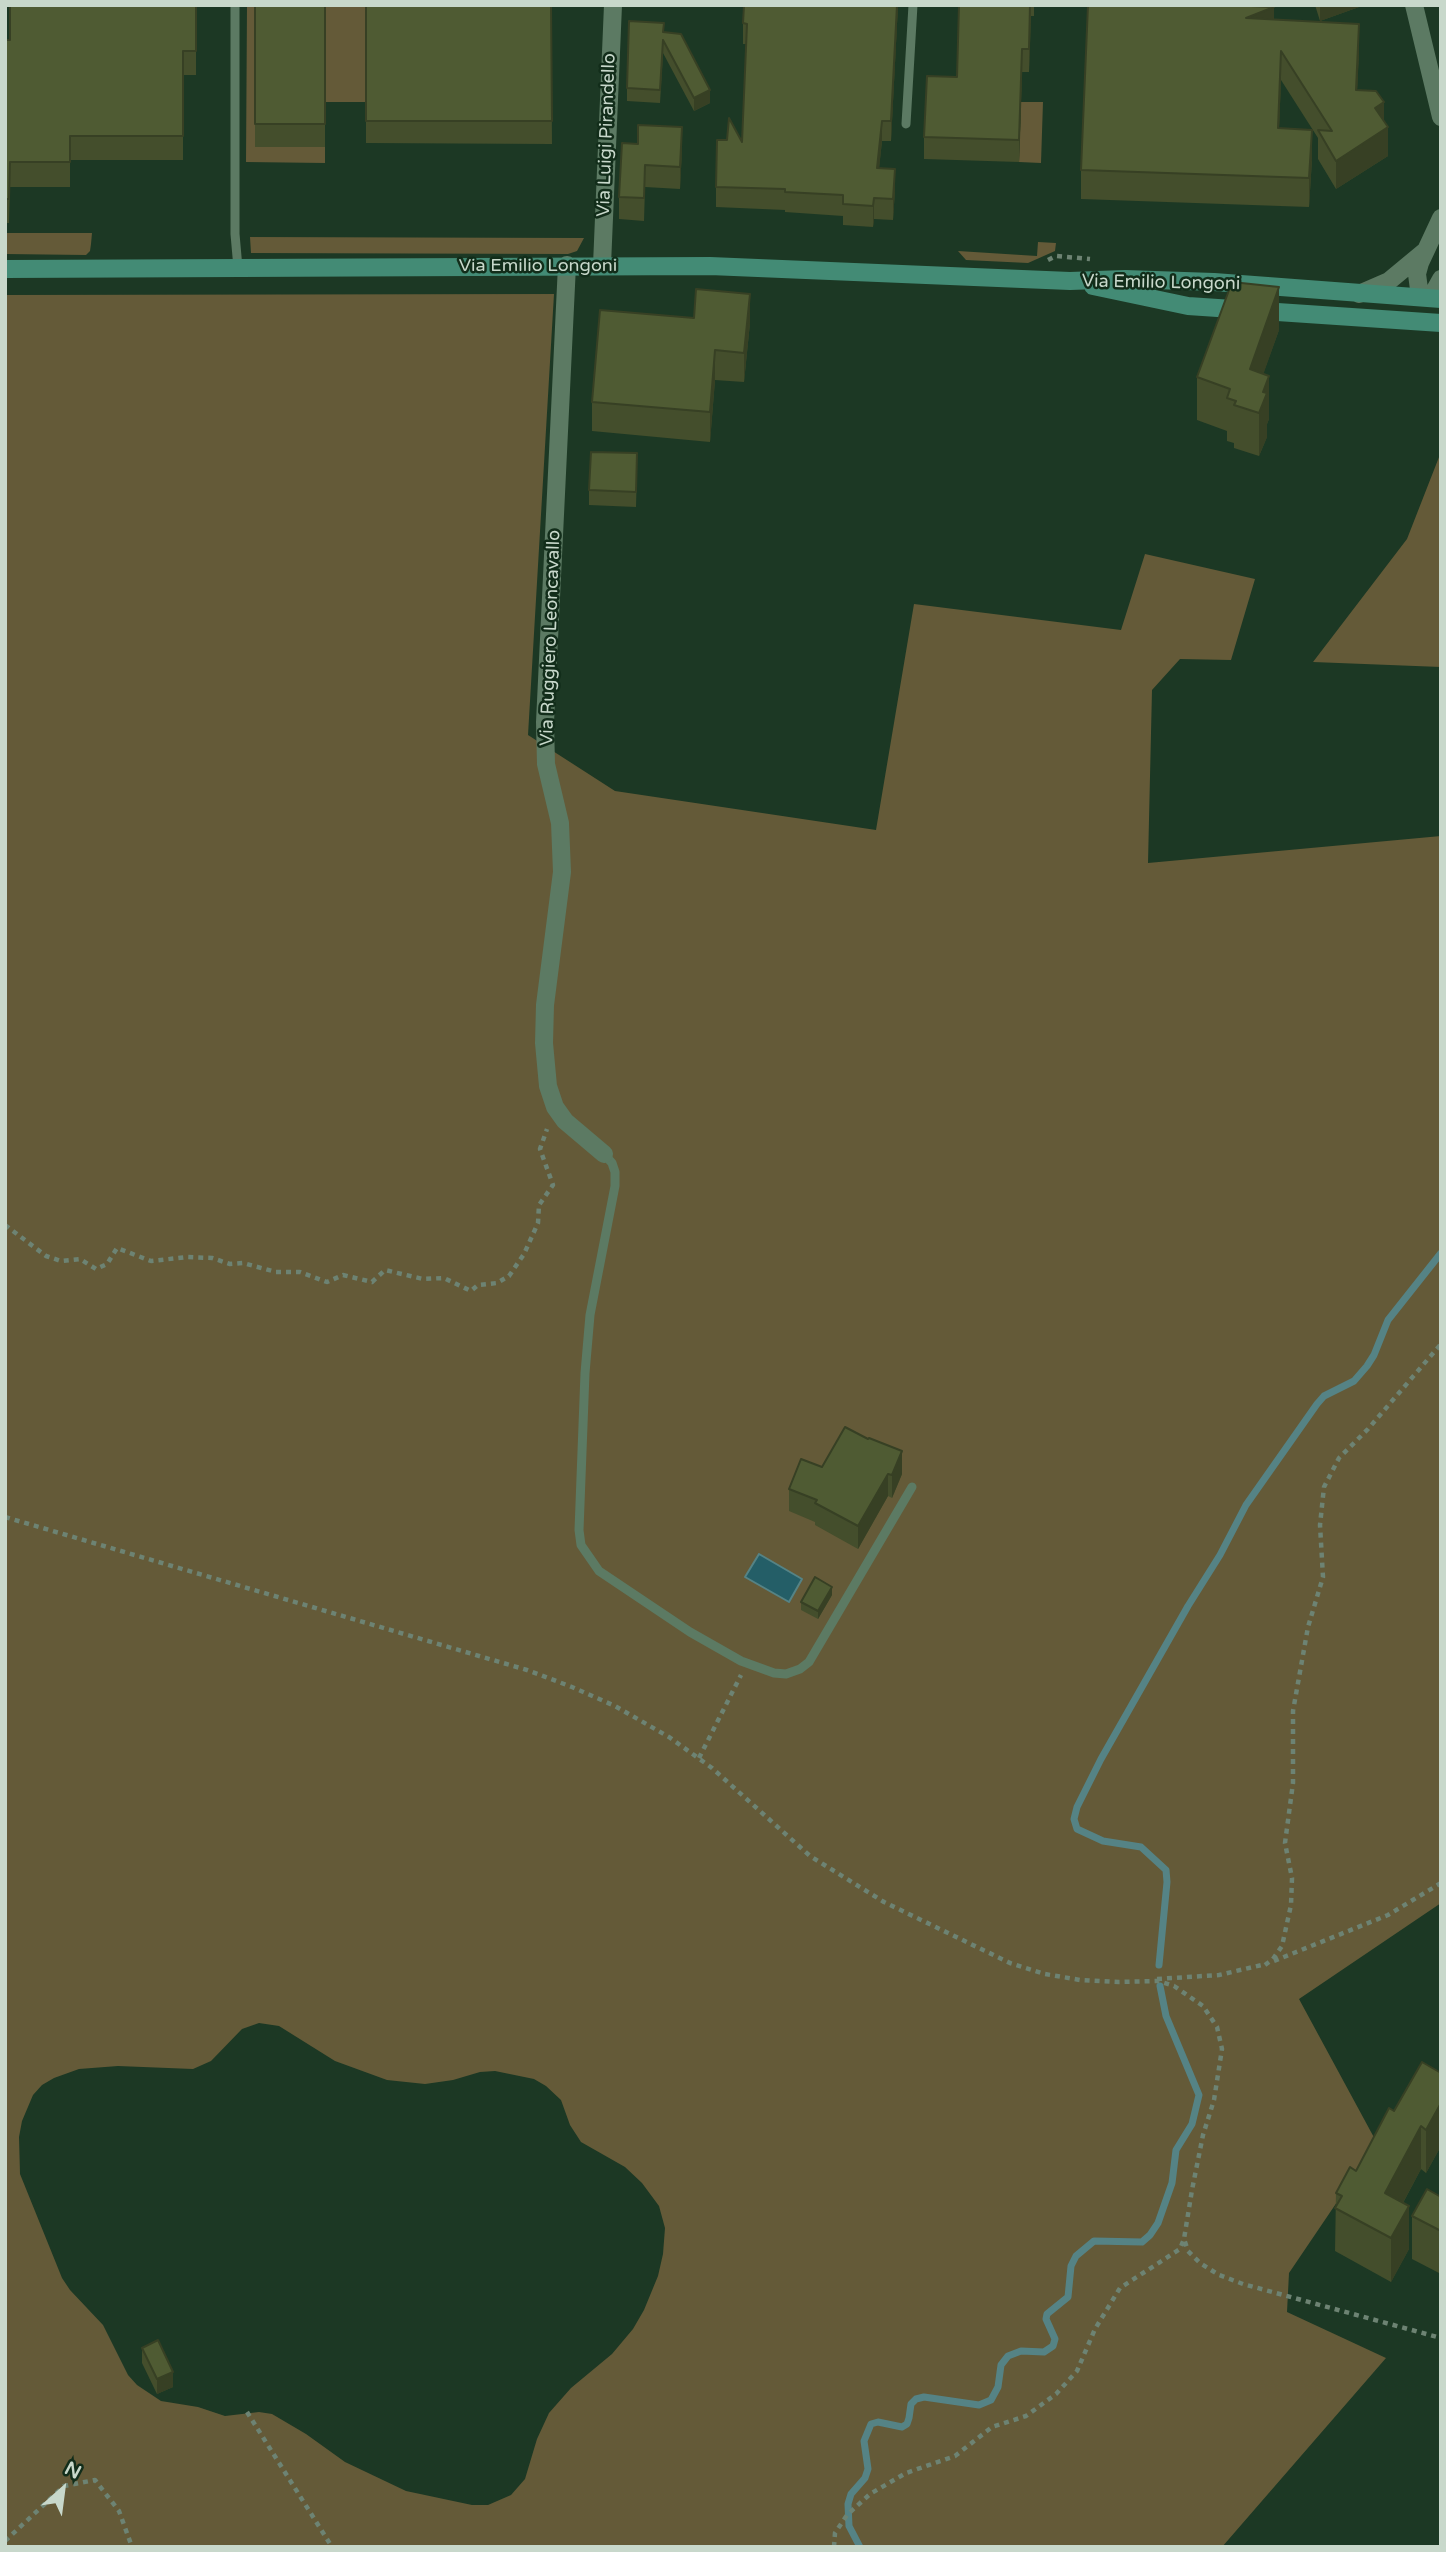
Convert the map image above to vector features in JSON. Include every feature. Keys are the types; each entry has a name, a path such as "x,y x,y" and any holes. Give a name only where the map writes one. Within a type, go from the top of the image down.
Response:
{"street":[{"name":"Via Luigi Pirandello","path":"601,265 613,5"},
{"path":"1414,5 1441,117"},
{"path":"1431,302 1417,274 1441,218"},
{"path":"1360,294 1389,281 1426,250"},
{"name":"Via Emilio Longoni","path":"5,269 567,265 804,268 1070,281 1125,279 1214,282 1431,302"},
{"name":"Via Ruggiero Leoncavallo","path":"567,265 545,722 546,764 560,823 562,872 545,1005 544,1043 548,1086 555,1107 565,1121 604,1153"},
{"path":"1431,302 1441,279"},
{"name":"Via Emilio Longoni","path":"1070,281 1188,306 1441,323"},
{"name":"Via Emilio Longoni","path":"1222,309 1249,295 1411,307 1431,302"}],"lane":[{"path":"235,5 235,234 238,268"},
{"path":"906,124 913,5"},
{"path":"604,1153 612,1163 615,1186 590,1315 580,1508 581,1545 599,1571 690,1632 747,1663 774,1673 786,1674 800,1669 808,1662 912,1487"}],"path":[{"path":"5,1225 46,1256 61,1261 79,1259 96,1269 107,1264 117,1248 151,1261 188,1257 212,1258 276,1272 300,1272 327,1282 343,1275 372,1282 385,1269 423,1279 444,1278 471,1291 478,1285 497,1283 509,1276 524,1254 538,1223 538,1205 553,1185 540,1149 555,1107"},
{"path":"1265,1965 1282,1946 1291,1905 1292,1878 1285,1843 1293,1783 1293,1711 1308,1627 1323,1577 1320,1525 1324,1487 1339,1458 1368,1429 1441,1344"},
{"path":"5,1517 527,1670 615,1706 669,1737 699,1759 810,1856 884,1902 1010,1963 1045,1974 1119,1982 1219,1975 1265,1965 1388,1915 1441,1883"},
{"path":"699,1759 747,1663"},
{"path":"834,2547 835,2533 847,2515 879,2488 906,2473 955,2456 992,2427 1019,2419 1046,2402 1077,2371 1095,2329 1120,2288 1180,2249 1203,2135 1220,2072 1222,2049 1217,2027 1203,2006 1174,1986 1141,1980"},
{"path":"1184,2239 1188,2251 1200,2263 1219,2275 1295,2299 1441,2338"},
{"path":"247,2412 332,2547"},
{"path":"5,2542 65,2486 95,2480 119,2511 132,2547"}],"shaded area":[{"path":"247,5 255,5 255,146 325,147 325,163 246,162"},
{"path":"324,5 365,5 366,102 325,102"},
{"path":"1021,102 1043,102 1041,163 1019,162"},
{"path":"5,233 92,233 90,251 86,255 5,254"},
{"path":"250,237 584,238 577,251 568,254 251,253"},
{"path":"1038,242 1056,243 1055,251 1028,263 966,260 958,251 1037,256"},
{"path":"554,294 528,735 615,791 876,830 914,604 1121,630 1145,554 1255,579 1231,660 1180,659 1152,690 1148,863 1441,836 1441,1903 1299,1999 1377,2143 1289,2273 1287,2312 1386,2358 1222,2547 5,2547 5,295","holes":["259,2023 279,2026 335,2061 387,2080 425,2084 495,2071 534,2079 561,2100 570,2125 581,2142 625,2167 642,2183 659,2206 665,2228 663,2254 658,2276 644,2310 633,2329 612,2354 571,2388 549,2413 537,2439 525,2479 511,2495 488,2505 472,2505 406,2491 345,2462 272,2414 259,2412 225,2416 198,2407 161,2401 137,2385 128,2375 103,2325 62,2278 20,2174 19,2137 22,2121 33,2095 42,2085 54,2078 79,2069 118,2066 193,2069 211,2061 242,2029"]},
{"path":"1441,452 1441,667 1313,662 1407,539"}],"water":[{"path":"759,1554 802,1579 789,1602 745,1577"}],"building":[{"path":"10,5 196,5 196,51 183,51 183,136 70,136 70,162 10,162 9,199 5,199 5,40 10,40"},
{"path":"255,5 325,5 325,124 255,124"},
{"path":"366,5 551,5 552,121 366,121"},
{"path":"744,5 897,5 891,121 882,121 877,168 895,169 893,199 874,198 873,206 843,204 843,195 785,192 785,189 716,187 717,140 727,140 729,118 742,142 747,24 743,23"},
{"path":"959,5 1030,5 1029,49 1022,49 1019,140 924,137 927,76 957,77"},
{"path":"1088,5 1274,7 1246,18 1359,24 1356,90 1376,91 1384,102 1375,108 1388,127 1336,161 1318,130 1332,131 1281,51 1278,128 1312,130 1309,178 1081,170"},
{"path":"629,21 664,23 663,32 681,34 710,90 694,98 663,40 660,90 627,88"},
{"path":"638,125 682,127 680,167 645,165 644,198 619,197 622,143 638,144"},
{"path":"1232,282 1279,287 1250,369 1269,376 1263,392 1267,393 1259,413 1234,405 1236,401 1227,398 1230,389 1197,377"},
{"path":"696,289 750,294 744,353 715,350 710,412 592,402 600,310 694,318"},
{"path":"591,452 637,453 636,492 589,490"},
{"path":"845,1427 868,1439 902,1451 892,1475 888,1474 858,1526 815,1503 817,1500 789,1489 801,1459 822,1467"},
{"path":"815,1577 832,1587 818,1611 801,1602"},
{"path":"1422,2062 1441,2073 1441,2103 1426,2130 1421,2126 1385,2193 1409,2206 1391,2238 1335,2208 1342,2196 1336,2193 1350,2167 1356,2171 1389,2108 1394,2111"},
{"path":"1427,2189 1441,2197 1441,2231 1412,2216"},
{"path":"158,2340 173,2372 157,2379 142,2348"}],"waterway":[{"path":"1159,1965 1166,1870 1141,1847 1103,1841 1077,1829 1074,1819 1077,1807 1101,1759 1220,1555 1246,1505 1317,1404 1324,1396 1354,1381 1367,1366 1388,1320 1441,1253"},
{"path":"860,2547 849,2526 848,2504 851,2494 865,2478 868,2469 864,2441 871,2424 878,2422 902,2427 907,2424 911,2404 924,2397 979,2405 991,2400 998,2387 1001,2365 1008,2356 1021,2351 1044,2352 1053,2346 1055,2339 1046,2319 1047,2314 1068,2297 1071,2266 1076,2256 1094,2241 1142,2242 1158,2223 1172,2183 1176,2150 1192,2124 1199,2095 1166,2016 1160,1986"}]}
